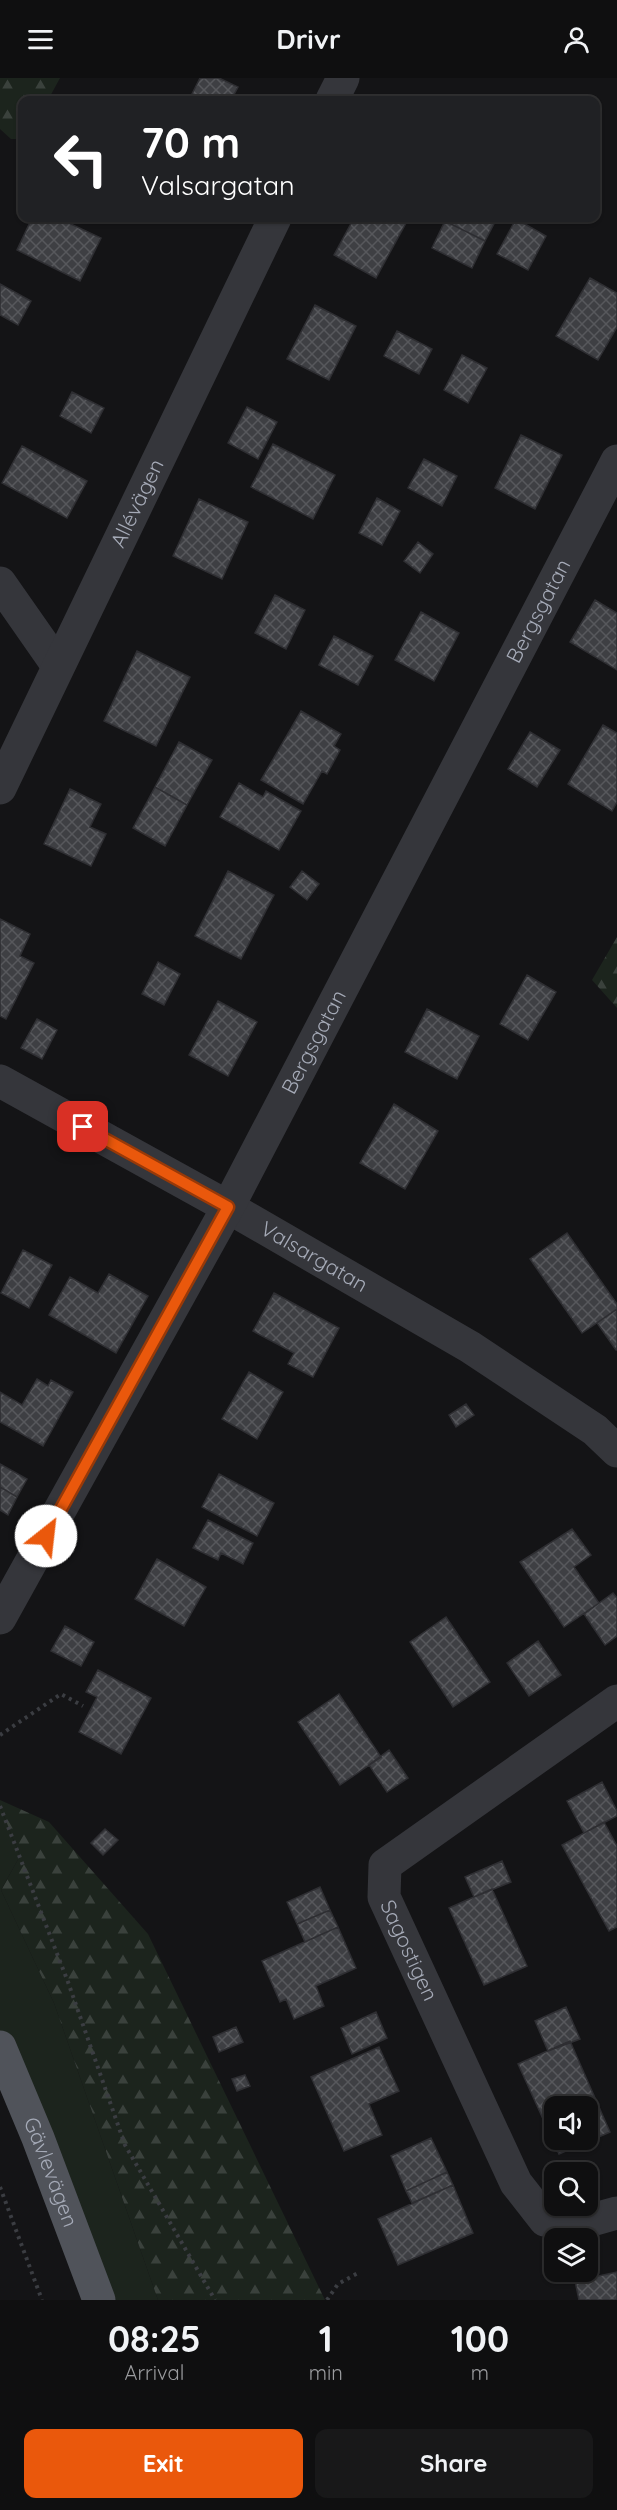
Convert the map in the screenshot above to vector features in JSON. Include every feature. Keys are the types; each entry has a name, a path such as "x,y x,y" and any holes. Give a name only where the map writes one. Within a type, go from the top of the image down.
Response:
{"main road":[{"name":"Gävlevägen","path":"0,2047 42,2148 99,2300"}],"street":[{"path":"334,96 343,78"},
{"name":"Allévägen","path":"0,788 273,222"},
{"name":"Bergsgatan","path":"0,1618 228,1207 617,460"},
{"path":"0,583 58,666"},
{"name":"Valsargatan","path":"0,1081 228,1207 470,1347 610,1432"},
{"name":"Sagostigen","path":"617,1701 385,1865 384,1897 516,2183 544,2220 594,2219 617,2213"}],"path":[{"path":"0,1735 61,1694 82,1706"},
{"path":"0,1806 68,1982 125,2145 215,2300"},
{"path":"0,2187 42,2300"},
{"path":"327,2300 338,2284 358,2273"}],"green space":[{"path":"0,78 60,78 50,96 18,96 18,139 11,139 0,129"},
{"path":"617,937 617,1008 592,980"},
{"path":"0,1800 49,1822 148,1934 325,2300 158,2300 54,2003 1,1890 20,1856 0,1806"},
{"path":"0,1806 20,1856 1,1890 54,2003 158,2300 99,2300 0,2047"}],"building":[{"path":"200,78 219,78 238,87 233,96 191,96"},
{"path":"30,222 67,222 101,238 80,281 17,250"},
{"path":"352,222 406,223 376,278 334,255"},
{"path":"445,222 485,241 472,268 432,248"},
{"path":"447,222 495,222 485,241"},
{"path":"514,222 521,222 546,236 528,270 497,254"},
{"path":"590,278 617,293 617,327 598,360 556,336"},
{"path":"0,284 31,301 18,325 0,315"},
{"path":"315,305 356,326 329,380 287,359"},
{"path":"397,331 432,349 419,374 384,356"},
{"path":"462,355 487,368 468,403 444,390"},
{"path":"72,392 104,408 91,433 60,416"},
{"path":"247,407 277,422 258,459 228,443"},
{"path":"521,435 562,455 535,509 495,488"},
{"path":"273,444 335,475 313,519 251,487"},
{"path":"22,446 87,481 67,518 2,483"},
{"path":"424,459 457,476 442,506 408,488"},
{"path":"377,498 400,511 382,545 359,533"},
{"path":"199,499 248,522 222,579 173,556"},
{"path":"418,542 433,554 420,573 404,561"},
{"path":"275,595 305,610 286,649 255,633"},
{"path":"595,600 617,613 617,670 570,642"},
{"path":"421,612 459,633 434,681 395,660"},
{"path":"334,636 373,656 358,685 319,665"},
{"path":"137,651 190,677 156,746 104,721"},
{"path":"301,711 341,734 334,746 340,750 327,774 322,771 303,804 261,780"},
{"path":"603,725 617,733 617,802 612,811 568,784"},
{"path":"530,732 560,750 537,787 508,769"},
{"path":"179,742 212,760 187,805 155,787"},
{"path":"239,783 263,797 266,791 301,811 279,850 220,817"},
{"path":"155,787 187,805 165,846 133,828"},
{"path":"70,789 101,804 90,827 106,834 91,866 44,844"},
{"path":"228,871 274,895 241,959 195,936"},
{"path":"302,871 319,884 307,900 290,887"},
{"path":"0,919 30,934 20,956 34,963 6,1019 0,1016"},
{"path":"158,962 180,974 164,1005 142,994"},
{"path":"527,975 556,992 528,1040 500,1024"},
{"path":"218,1001 257,1022 228,1076 189,1055"},
{"path":"427,1009 479,1036 457,1079 405,1052"},
{"path":"37,1019 57,1030 42,1059 21,1048"},
{"path":"394,1104 438,1131 405,1189 360,1163"},
{"path":"567,1233 617,1304 617,1309 582,1333 530,1259"},
{"path":"23,1250 52,1265 29,1308 1,1293"},
{"path":"109,1274 148,1296 116,1353 49,1315 70,1277 98,1293"},
{"path":"274,1293 339,1328 313,1377 288,1364 294,1353 253,1331"},
{"path":"617,1309 617,1350 616,1350 597,1323"},
{"path":"249,1372 283,1392 257,1439 222,1419"},
{"path":"37,1379 48,1386 51,1380 73,1392 43,1446 0,1422 0,1392 22,1405"},
{"path":"466,1404 474,1415 456,1427 449,1415"},
{"path":"0,1464 27,1479 17,1497 0,1487"},
{"path":"219,1474 274,1503 257,1536 202,1507"},
{"path":"0,1487 17,1497 8,1515 0,1510"},
{"path":"208,1520 253,1543 243,1564 221,1553 218,1560 193,1548"},
{"path":"572,1529 591,1555 574,1567 599,1603 564,1627 520,1562"},
{"path":"157,1559 206,1587 184,1626 135,1599"},
{"path":"613,1593 617,1598 617,1636 605,1645 584,1614"},
{"path":"446,1617 490,1682 453,1707 410,1642"},
{"path":"65,1626 94,1642 81,1666 51,1651"},
{"path":"538,1641 561,1675 529,1696 507,1663"},
{"path":"98,1670 151,1698 121,1754 79,1732 97,1697 86,1692"},
{"path":"339,1694 381,1757 340,1785 298,1722"},
{"path":"389,1750 408,1778 387,1792 369,1765"},
{"path":"602,1782 617,1811 617,1816 584,1833 567,1801"},
{"path":"604,1822 617,1846 617,1927 609,1931 562,1845"},
{"path":"105,1829 118,1840 103,1855 91,1843"},
{"path":"502,1861 511,1882 474,1897 465,1877"},
{"path":"320,1887 330,1910 297,1924 287,1902"},
{"path":"492,1889 527,1966 484,1985 449,1908"},
{"path":"330,1910 338,1927 305,1942 297,1924"},
{"path":"338,1927 356,1968 316,1986 324,2006 294,2019 286,1999 280,2002 262,1961"},
{"path":"566,2007 580,2039 548,2051 535,2021"},
{"path":"376,2012 387,2038 352,2054 341,2028"},
{"path":"236,2027 243,2042 219,2052 213,2037"},
{"path":"570,2041 594,2096 544,2096 544,2121 518,2064"},
{"path":"379,2047 399,2091 369,2104 382,2135 344,2151 311,2077"},
{"path":"245,2075 250,2086 237,2091 232,2079"},
{"path":"598,2105 610,2132 598,2137"},
{"path":"431,2138 447,2172 406,2191 391,2156"},
{"path":"447,2172 453,2185 412,2203 406,2191"},
{"path":"453,2185 473,2233 398,2265 378,2219"},
{"path":"617,2272 617,2300 579,2300 575,2282 598,2282 598,2276"}],"route":[{"path":"46,1536 228,1207 83,1127"}]}
